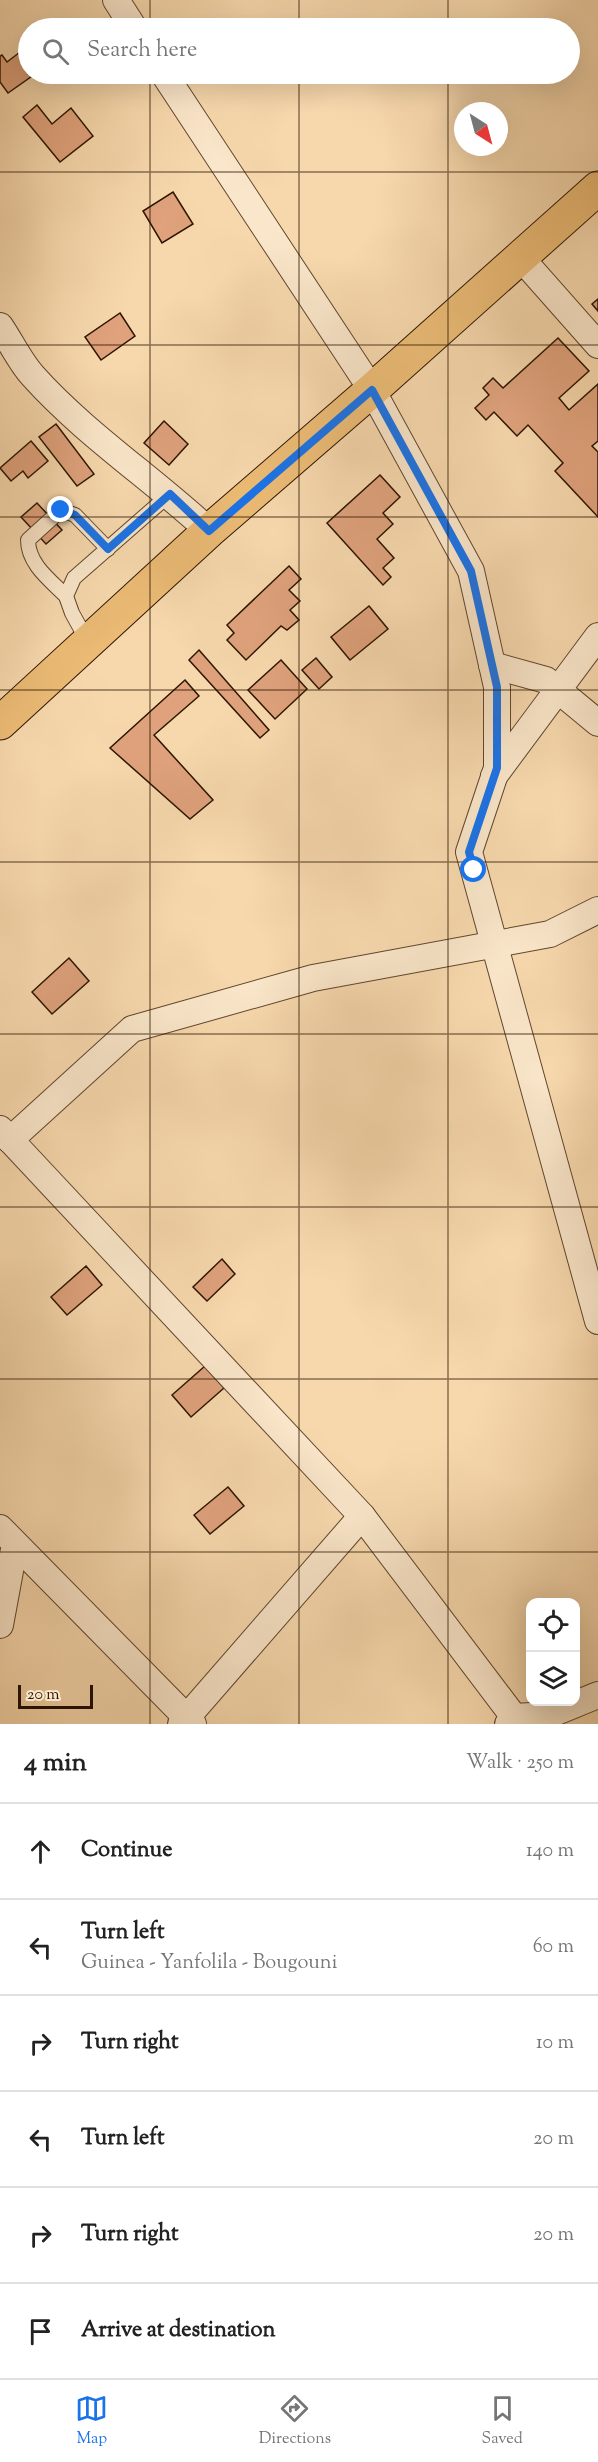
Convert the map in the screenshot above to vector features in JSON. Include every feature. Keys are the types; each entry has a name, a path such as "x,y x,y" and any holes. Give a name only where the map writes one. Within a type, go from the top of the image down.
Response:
{"main road":[{"path":"0,723 209,531 372,390 598,188"}],"street":[{"path":"116,0 128,18"},
{"path":"171,84 372,390 471,571 497,687 497,768 469,852 598,1321"},
{"path":"521,258 598,345"},
{"path":"0,326 31,374 66,410 170,494 209,531"},
{"path":"494,777 598,636"},
{"path":"492,665 546,680 598,723"},
{"path":"598,910 550,934 313,978 132,1029 5,1135 362,1516 511,1720 549,1714 598,1695"},
{"path":"8,1536 187,1722 362,1516"},
{"path":"0,1625 8,1536"}],"lane":[{"path":"66,596 74,578 170,494"},
{"path":"88,642 72,613 66,596 35,565 28,552 28,540 61,510 75,515 108,549"}],"building":[{"path":"18,54 18,84 21,84 8,93 0,82 0,56 2,55 7,62"},
{"path":"37,105 52,124 71,108 93,136 60,162 23,117"},
{"path":"173,192 193,224 162,243 143,211"},
{"path":"598,299 598,311 592,304"},
{"path":"120,313 135,336 101,360 85,337"},
{"path":"558,338 589,371 559,398 569,410 598,384 598,441 592,446 598,452 598,517 555,471 563,463 528,425 517,436 494,412 486,420 475,408 489,395 483,388 493,378 503,388"},
{"path":"164,421 188,444 169,465 144,443"},
{"path":"56,424 94,474 77,486 39,437"},
{"path":"31,441 48,461 28,478 23,471 11,481 0,468"},
{"path":"380,475 400,497 383,513 393,524 377,539 394,558 383,568 391,577 383,585 327,523"},
{"path":"37,503 62,530 46,544 21,517"},
{"path":"289,566 301,579 289,590 300,601 290,610 299,620 287,630 281,626 246,660 227,640 234,633 227,625"},
{"path":"369,606 388,629 350,660 331,637"},
{"path":"199,650 269,730 260,738 189,660"},
{"path":"316,658 332,677 319,689 302,670"},
{"path":"281,660 307,689 275,719 248,690"},
{"path":"185,680 199,696 154,735 213,800 190,819 110,748"},
{"path":"69,958 89,981 52,1014 32,992"},
{"path":"222,1259 235,1274 207,1301 193,1287"},
{"path":"86,1266 102,1285 67,1315 51,1297"},
{"path":"205,1366 224,1388 191,1417 172,1395"},
{"path":"228,1487 244,1506 210,1534 194,1515"}],"route":[{"path":"61,510 75,515 108,549 170,494 209,531 372,390 471,571 497,687 497,768 469,852 474,870"}]}
